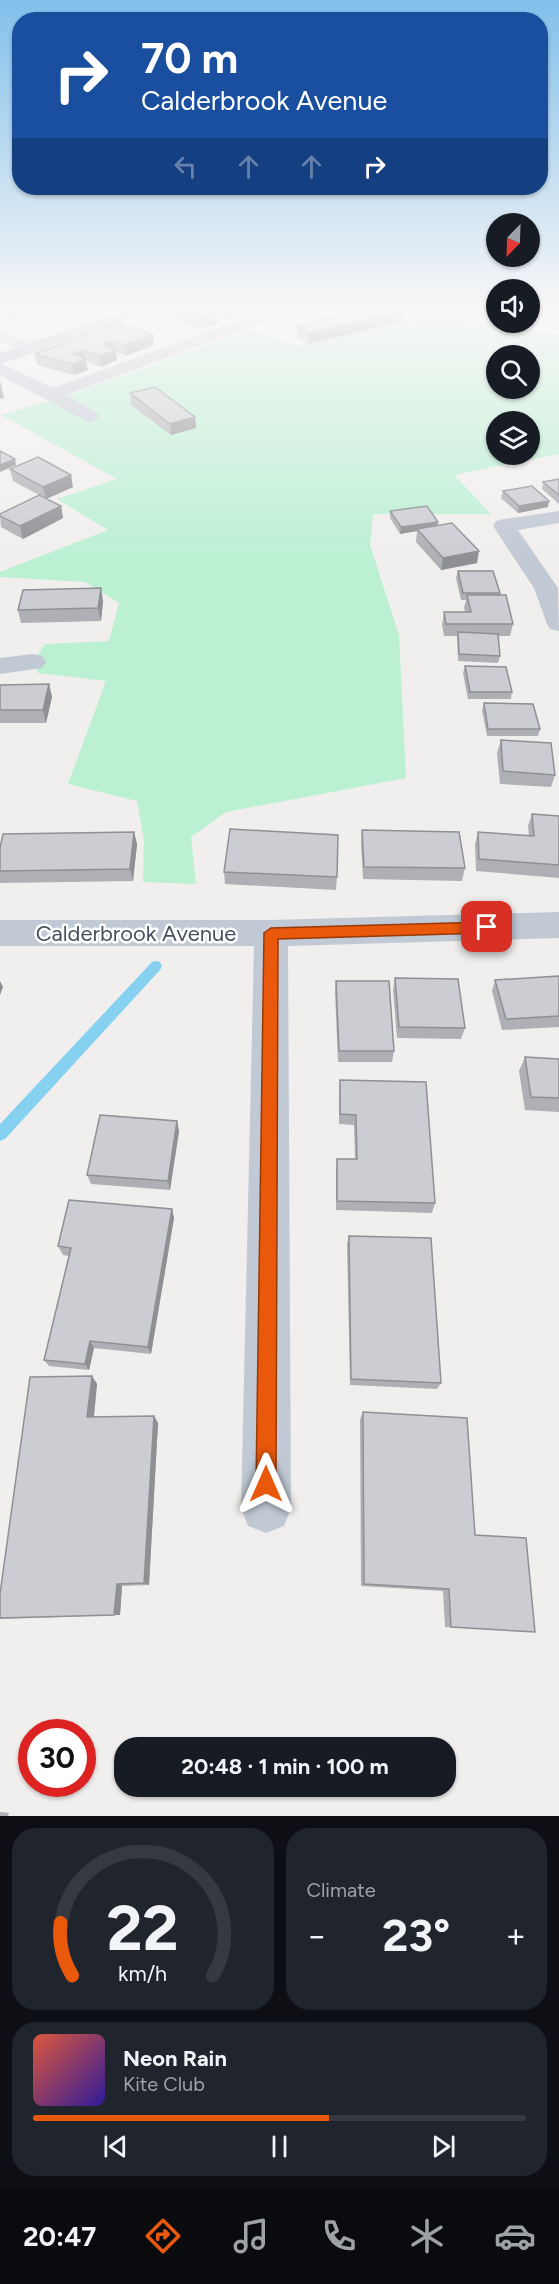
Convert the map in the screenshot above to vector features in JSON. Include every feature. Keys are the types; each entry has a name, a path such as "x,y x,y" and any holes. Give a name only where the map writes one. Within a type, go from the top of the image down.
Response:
{"street":[{"path":"43,390 90,417"},
{"path":"52,394 64,390"},
{"path":"559,517 504,526 546,588 559,624"},
{"path":"0,666 33,662"},
{"name":"Calderbrook Avenue","path":"0,933 271,933 559,926"},
{"path":"266,1508 271,933"}],"green space":[{"path":"83,390 486,390 486,399 540,399 540,390 559,390 559,454 540,458 540,411 486,411 486,465 504,465 454,475 491,514 373,514 370,545 399,635 406,778 226,812 191,837 196,884 143,882 144,840 137,801 68,784 106,681 38,673 33,662 45,644 109,641 119,603 85,582 0,577 0,572 108,530 57,499 117,479 1,415"}],"building":[{"path":"159,390 195,417 170,424 130,393"},
{"path":"0,451 15,459 0,465"},
{"path":"38,457 71,475 43,487 10,469"},
{"path":"559,479 559,495 543,482"},
{"path":"532,486 549,501 519,506 503,491"},
{"path":"39,495 61,506 20,526 0,516 0,514"},
{"path":"427,506 438,522 401,527 390,511"},
{"path":"452,523 479,551 443,558 417,529"},
{"path":"458,571 493,571 500,593 463,593"},
{"path":"101,588 98,608 18,610 23,590"},
{"path":"467,595 506,595 513,624 446,624 444,612 471,612"},
{"path":"458,632 498,634 500,656 459,654"},
{"path":"465,666 506,667 512,692 470,692"},
{"path":"49,684 43,710 0,710 0,685"},
{"path":"484,703 533,704 540,729 488,729"},
{"path":"501,740 551,743 555,775 503,771"},
{"path":"532,814 559,816 559,865 479,859 478,832 534,836"},
{"path":"230,829 338,835 337,877 224,872"},
{"path":"362,830 459,832 465,868 364,867"},
{"path":"134,832 130,869 0,871 0,848 3,834"},
{"path":"559,976 559,1016 506,1019 495,980"},
{"path":"395,978 458,979 465,1028 399,1027"},
{"path":"336,981 389,981 394,1051 339,1051"},
{"path":"525,1057 559,1059 559,1098 531,1097"},
{"path":"340,1080 426,1082 435,1203 337,1201 337,1159 357,1159 356,1115 340,1114"},
{"path":"100,1115 177,1121 168,1181 87,1175"},
{"path":"69,1200 172,1209 148,1347 90,1341 85,1364 44,1360 71,1248 58,1246"},
{"path":"349,1236 431,1238 441,1383 351,1379"},
{"path":"92,1376 87,1417 154,1416 144,1583 117,1584 114,1615 0,1618 0,1594 30,1377"},
{"path":"363,1412 467,1418 475,1535 526,1538 535,1632 451,1627 449,1589 364,1584"}],"waterway":[{"path":"0,1134 156,966"}],"route":[{"path":"266,1484 271,933 487,927"}]}
